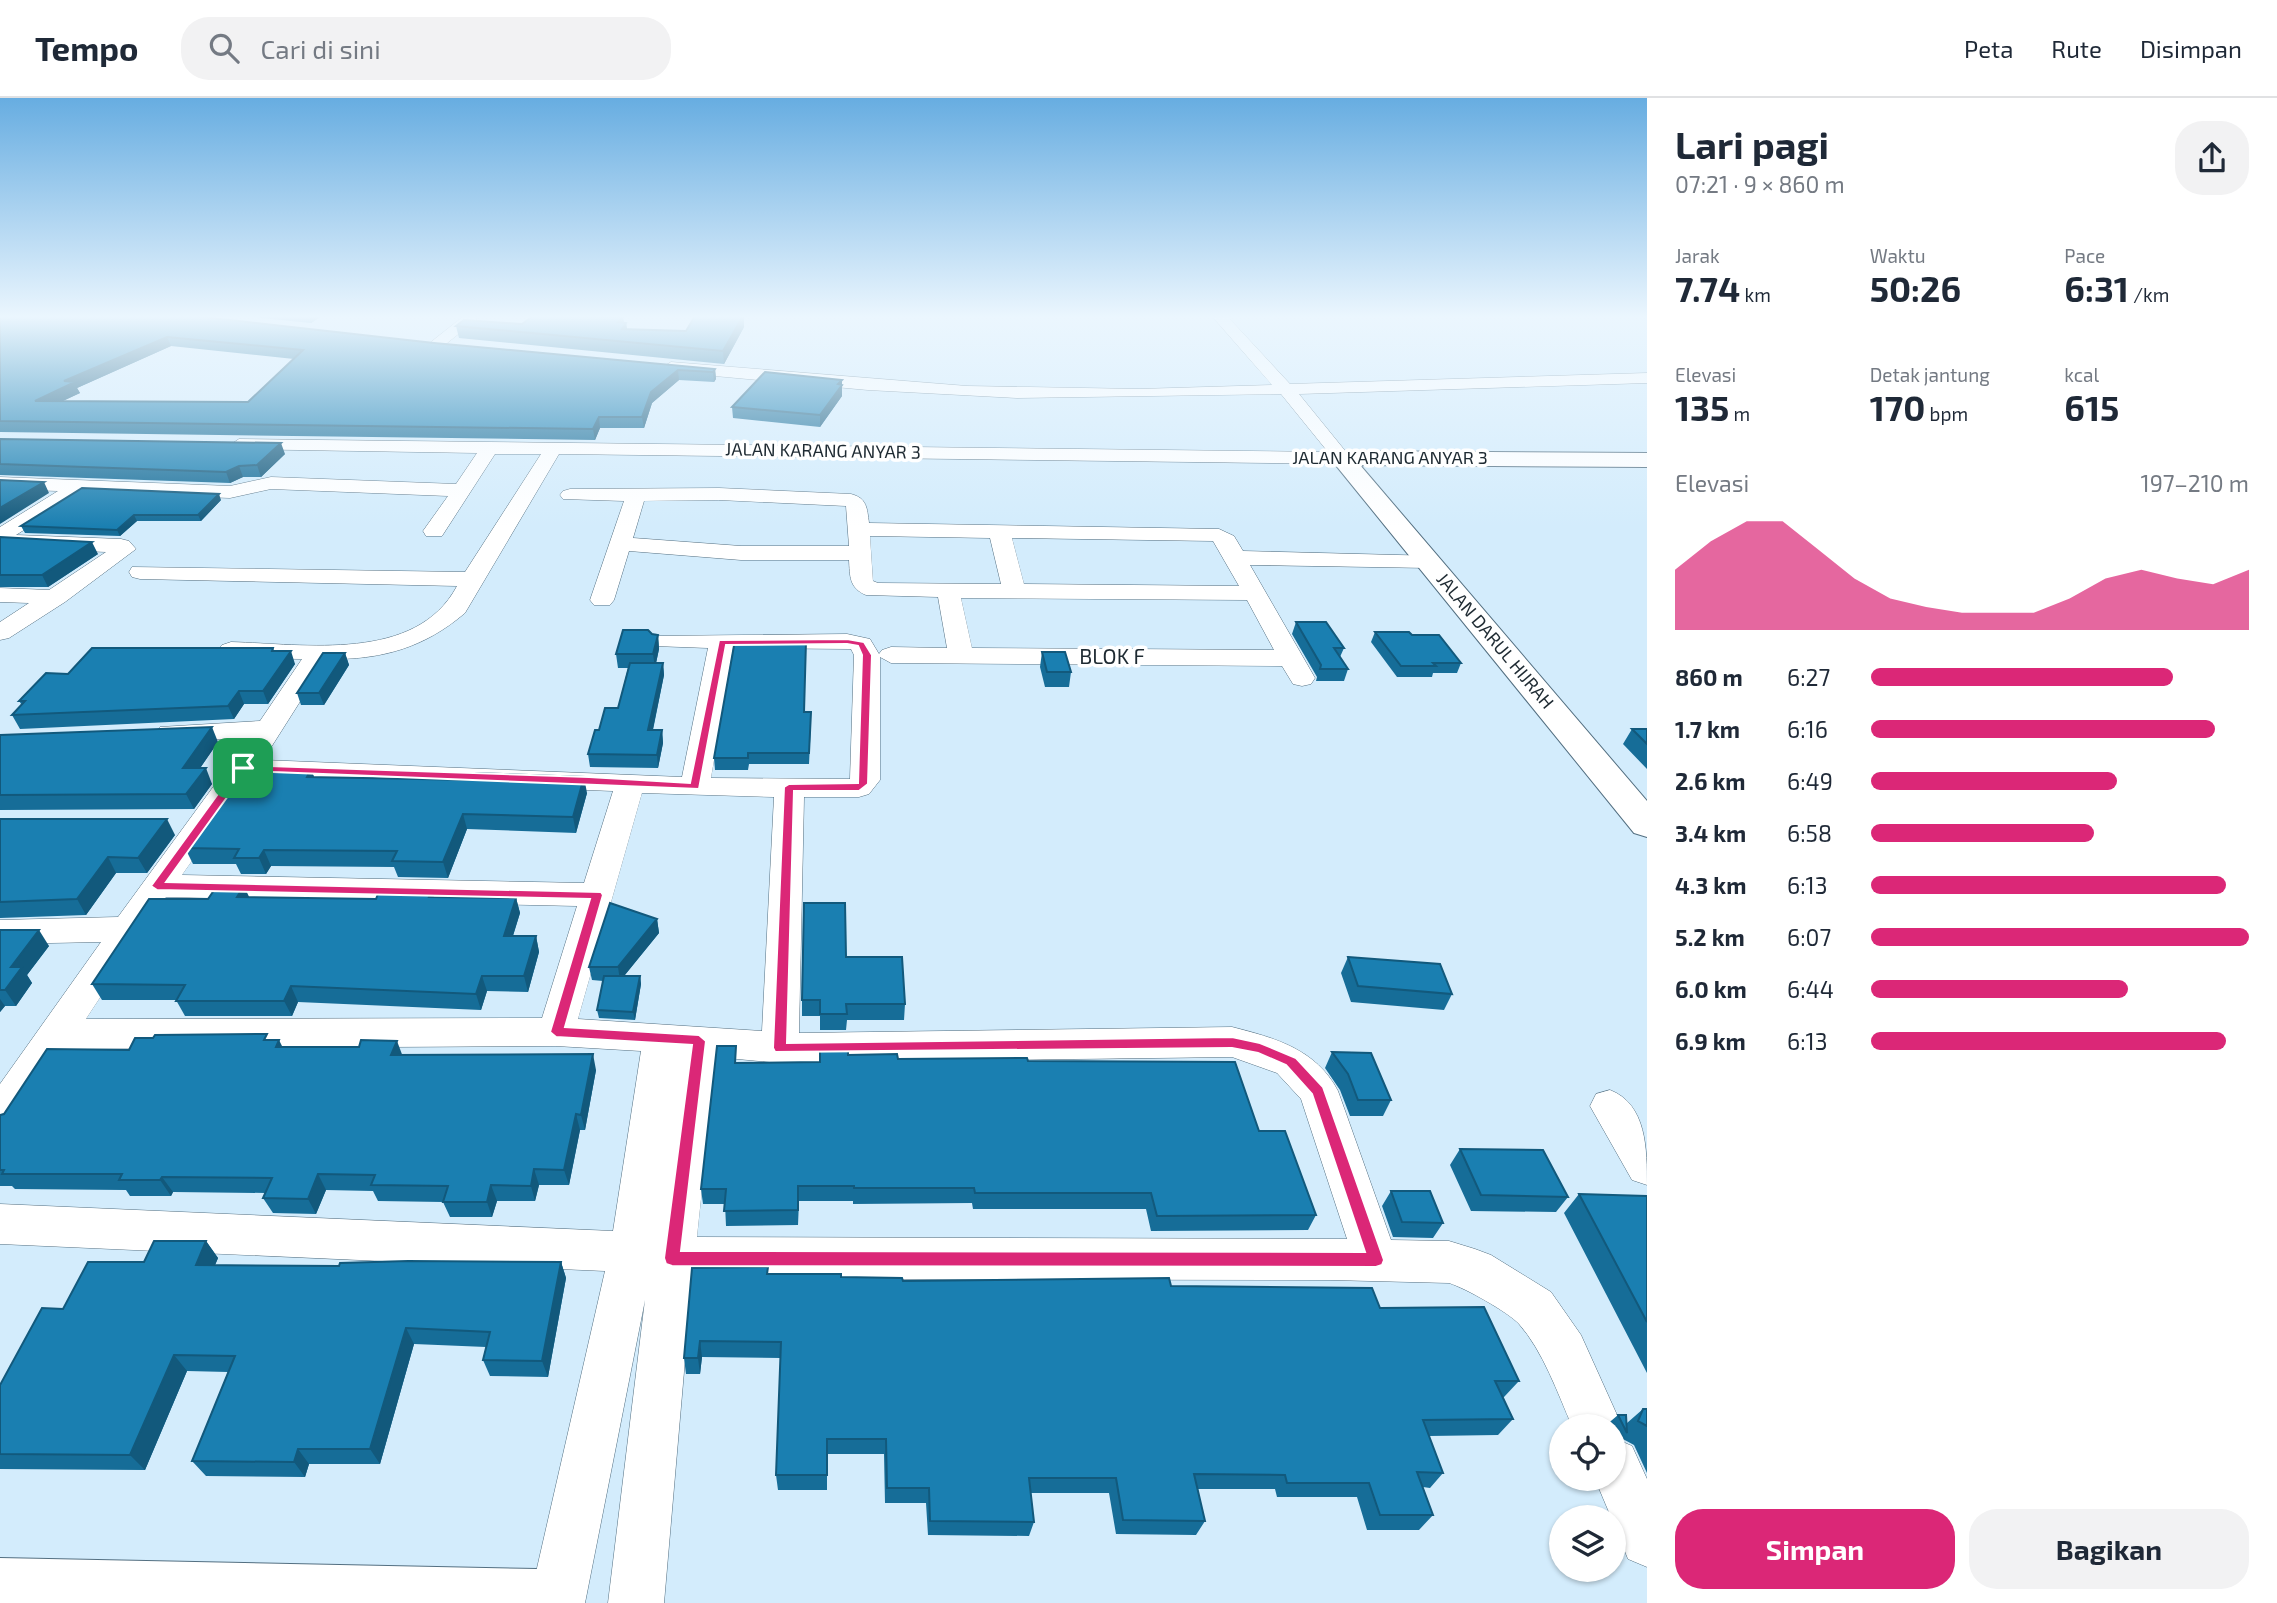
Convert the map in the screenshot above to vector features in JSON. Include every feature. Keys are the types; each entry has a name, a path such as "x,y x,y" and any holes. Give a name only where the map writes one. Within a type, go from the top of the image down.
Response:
{"street":[{"path":"875,386 983,393 1160,394 1375,386"},
{"path":"1282,386 1308,414 1342,458"},
{"name":"JALAN KARANG ANYAR 3","path":"214,445 1647,460"},
{"path":"210,650 360,652 411,639 435,626 457,608 471,579 554,448"},
{"path":"434,531 489,449"},
{"path":"715,450 719,495"},
{"name":"JALAN DARUL HIJRAH","path":"1342,458 1647,825"},
{"path":"0,539 80,486 97,469"},
{"path":"0,483 230,492 271,483 459,490"},
{"path":"570,495 719,495 851,500 857,505 859,553 862,581 867,588 1254,593 1223,536 1213,534 858,528"},
{"path":"602,600 636,495"},
{"path":"999,530 1014,589"},
{"path":"0,539 121,546 125,549 0,633"},
{"path":"620,544 741,553 859,553"},
{"path":"1235,558 1429,561"},
{"path":"140,572 471,579"},
{"path":"948,590 961,656"},
{"name":"BLOK F","path":"891,655 1297,668 1254,593"},
{"path":"0,595 57,597"},
{"path":"243,768 695,787 859,788 863,784 867,655 861,644 663,641"},
{"path":"695,787 722,642"},
{"path":"0,1116 12,1081 56,1034 157,886 243,768 266,729 320,651"},
{"path":"146,734 266,729"},
{"path":"556,1032 630,783"},
{"path":"780,1048 789,787"},
{"path":"162,822 203,822"},
{"path":"157,886 597,895"},
{"path":"0,932 129,929"},
{"path":"56,1034 556,1032 780,1048 1232,1042 1270,1052 1291,1062 1318,1091 1376,1260"},
{"path":"636,1603 652,1255 681,1039"},
{"path":"1610,1106 1647,1167"},
{"path":"0,1224 652,1255 1449,1262 1475,1270 1535,1308 1564,1352 1592,1414"},
{"path":"557,1603 652,1255"},
{"path":"1626,1491 1647,1540"},
{"path":"0,1592 537,1603"}],"building":[{"path":"0,386 66,386 35,401 248,402 265,386 658,386 651,392 642,417 599,417 593,429 0,421"},
{"path":"752,386 841,386 820,415 732,407"},
{"path":"0,439 281,443 257,465 239,466 226,472 0,464"},
{"path":"0,480 44,482 0,508"},
{"path":"82,488 219,494 198,515 134,515 117,530 21,526"},
{"path":"0,537 92,542 42,575 0,575"},
{"path":"1296,622 1326,622 1344,648 1334,648 1348,669 1320,669 1321,665"},
{"path":"623,630 648,630 658,635 653,654 616,654"},
{"path":"1375,632 1439,635 1461,663 1401,666"},
{"path":"735,640 806,641 804,712 811,712 809,753 748,753 748,758 714,758"},
{"path":"92,648 273,648 272,651 291,651 263,691 239,691 228,706 12,715 25,701 19,701 46,673 68,674"},
{"path":"1042,652 1065,652 1071,672 1047,672"},
{"path":"323,653 345,653 319,693 297,693"},
{"path":"630,663 663,663 648,730 662,730 657,755 588,754 605,708 618,708"},
{"path":"212,727 183,768 206,768 186,794 0,795 0,735"},
{"path":"1632,729 1647,729 1647,744"},
{"path":"243,769 311,769 307,777 473,780 476,773 584,777 573,817 463,814 443,862 392,861 397,851 264,850 259,858 234,858 239,849 185,848"},
{"path":"0,819 167,819 138,858 108,857 77,899 0,902"},
{"path":"217,886 244,886 237,897 376,899 380,889 432,890 429,897 516,898 504,936 536,936 524,976 482,976 476,994 291,986 284,1001 176,1001 185,985 92,984 149,899 208,899"},
{"path":"610,903 657,919 618,967 589,967"},
{"path":"804,903 845,903 846,957 902,957 905,1004 846,1004 847,1014 820,1014 820,1000 802,1000"},
{"path":"0,930 39,930 11,967 22,967 5,990 0,990"},
{"path":"1348,957 1440,964 1452,994 1358,986"},
{"path":"604,976 640,976 633,1012 597,1010"},
{"path":"267,1034 264,1040 279,1040 276,1047 359,1047 361,1040 397,1041 391,1055 593,1054 581,1115 576,1114 564,1170 534,1169 531,1186 491,1185 487,1202 443,1202 448,1186 371,1185 375,1175 318,1174 308,1199 263,1198 272,1178 162,1177 160,1180 119,1180 122,1174 2,1174 4,1170 0,1170 0,1115 4,1114 47,1049 129,1050 135,1038 153,1038 155,1035"},
{"path":"717,1046 736,1046 735,1063 820,1062 820,1049 848,1049 848,1055 897,1054 898,1059 1027,1058 1028,1061 1235,1062 1259,1131 1285,1131 1316,1215 1157,1216 1151,1193 975,1193 974,1188 854,1186 798,1186 798,1210 724,1211 726,1189 701,1189"},
{"path":"1332,1052 1371,1053 1391,1100 1358,1100 1348,1074"},
{"path":"1460,1149 1543,1150 1568,1197 1481,1195"},
{"path":"1391,1191 1430,1191 1443,1223 1402,1222"},
{"path":"1579,1194 1647,1196 1647,1322"},
{"path":"154,1241 206,1241 196,1265 339,1266 340,1263 408,1261 561,1262 542,1361 483,1360 490,1332 406,1328 370,1449 298,1449 294,1462 192,1461 235,1356 174,1355 130,1455 0,1454 0,1385 42,1308 63,1309 88,1262 144,1262"},
{"path":"768,1267 767,1274 841,1274 841,1277 902,1278 903,1281 1169,1278 1171,1286 1372,1288 1380,1308 1484,1307 1519,1381 1495,1381 1513,1419 1423,1420 1443,1473 1417,1472 1433,1515 1380,1515 1369,1483 1287,1483 1285,1475 1194,1474 1205,1521 1123,1520 1116,1478 1029,1478 1034,1522 930,1521 929,1488 887,1488 886,1439 827,1439 827,1475 776,1475 781,1342 700,1341 698,1358 684,1358 692,1268"},
{"path":"1643,1409 1647,1409 1647,1426 1638,1421"}],"route":[{"path":"722,642 861,644 867,655 863,784 859,788 789,787 780,1048 1232,1042 1280,1056 1291,1062 1318,1091 1376,1260 672,1258 699,1041 556,1032 597,895 157,886 243,768 589,780 695,787 722,642"}]}
